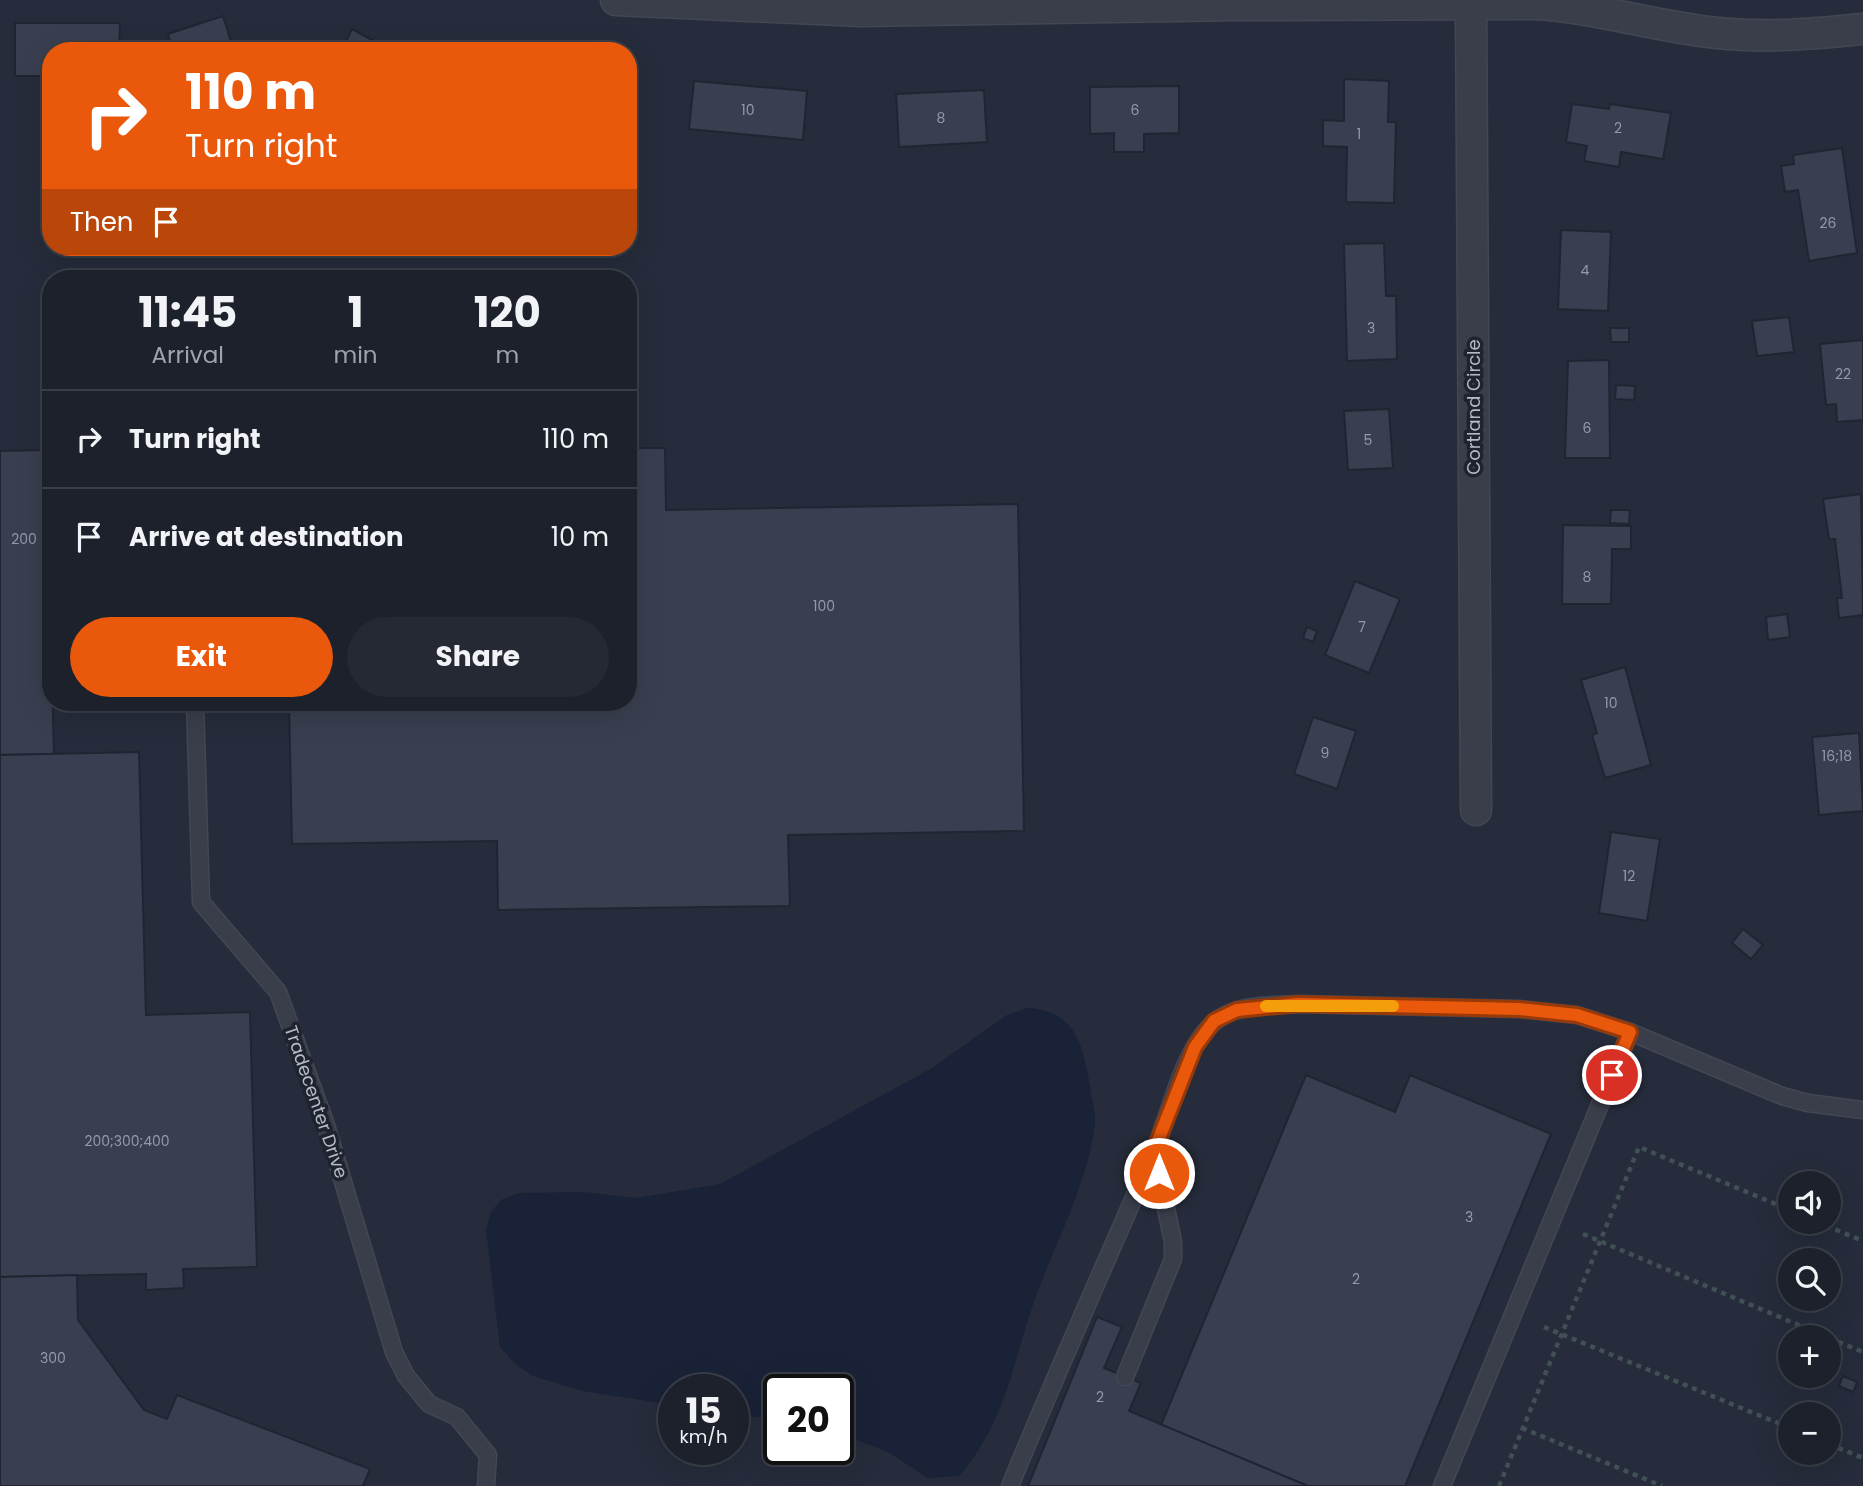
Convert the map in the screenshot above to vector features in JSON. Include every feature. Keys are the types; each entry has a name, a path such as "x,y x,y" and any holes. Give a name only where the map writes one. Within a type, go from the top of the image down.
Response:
{"street":[{"path":"616,0 861,12 1471,4 1574,7 1717,33 1798,36 1863,29"},
{"name":"Cortland Circle","path":"1471,4 1476,810"}],"lane":[{"name":"Tradecenter Drive","path":"195,711 201,902 278,992 326,1125 394,1352 416,1391 429,1404 457,1417 488,1455 486,1486"},
{"path":"1010,1486 1202,1035 1214,1021 1237,1010 1298,1004 1529,1009 1577,1015 1630,1032 1782,1096 1808,1103 1863,1110"},
{"path":"1442,1486 1630,1032"},
{"path":"1125,1377 1173,1259 1173,1242 1154,1151"}],"path":[{"path":"1499,1486 1639,1147 1778,1205"},
{"path":"1841,1232 1863,1241"},
{"path":"1583,1234 1799,1325"},
{"path":"1544,1327 1778,1423"},
{"path":"1841,1343 1863,1352"},
{"path":"1522,1428 1662,1486"},
{"path":"1841,1449 1863,1458"}],"water":[{"path":"1027,1008 1057,1015 1067,1023 1080,1044 1084,1057 1095,1123 1092,1145 1079,1189 1036,1296 999,1410 989,1432 960,1476 928,1478 888,1452 854,1439 854,1374 763,1374 763,1418 749,1416 749,1374 658,1374 658,1403 582,1391 533,1376 515,1364 500,1347 486,1230 491,1212 501,1200 519,1193 583,1192 636,1198 720,1184 932,1068 1005,1016"}],"building":[{"path":"223,16 231,42 170,42 168,34"},
{"path":"15,23 120,23 119,42 42,42 42,76 15,76"},
{"path":"352,29 376,42 346,42"},
{"path":"1344,79 1389,81 1388,122 1396,122 1394,203 1346,202 1347,147 1323,146 1323,120 1344,121"},
{"path":"694,81 807,91 803,140 689,129"},
{"path":"1179,86 1179,133 1144,134 1144,152 1114,152 1114,133 1090,134 1090,87"},
{"path":"984,90 987,142 899,147 896,94"},
{"path":"1572,104 1609,109 1610,104 1671,113 1663,159 1621,152 1619,167 1584,161 1587,146 1566,142"},
{"path":"1842,148 1857,253 1809,261 1798,190 1785,192 1781,166 1794,164 1793,155"},
{"path":"1561,230 1611,232 1608,311 1558,309"},
{"path":"1384,243 1386,296 1396,296 1397,359 1347,361 1344,244"},
{"path":"1789,317 1794,352 1757,356 1752,321"},
{"path":"1610,328 1629,328 1629,342 1611,342"},
{"path":"1863,340 1863,420 1837,422 1836,404 1826,405 1820,344"},
{"path":"1609,360 1610,458 1565,458 1568,361"},
{"path":"1616,385 1635,386 1634,400 1615,399"},
{"path":"1389,409 1393,468 1348,470 1344,411"},
{"path":"637,448 665,448 666,510 1018,504 1024,831 788,835 790,906 498,910 497,841 292,844 289,711 637,711"},
{"path":"42,450 42,711 53,711 54,754 0,755 0,451"},
{"path":"1861,494 1863,615 1839,618 1837,598 1842,598 1835,539 1829,539 1823,499"},
{"path":"1611,510 1630,510 1629,524 1610,523"},
{"path":"1563,525 1631,526 1631,549 1612,549 1611,604 1562,604"},
{"path":"1355,581 1400,599 1369,673 1325,655"},
{"path":"1787,614 1790,637 1768,640 1766,617"},
{"path":"1307,627 1317,631 1313,642 1303,638"},
{"path":"1625,667 1651,765 1605,778 1592,735 1597,733 1581,680"},
{"path":"1313,717 1356,731 1337,789 1294,774"},
{"path":"1859,733 1863,811 1819,815 1812,737"},
{"path":"139,752 146,1015 250,1012 257,1267 183,1269 184,1288 146,1290 146,1274 0,1277 0,755"},
{"path":"1611,832 1660,839 1647,921 1599,913"},
{"path":"1743,929 1763,945 1751,959 1732,943"},
{"path":"1306,1075 1395,1112 1410,1075 1551,1134 1405,1486 1308,1486 1161,1425"},
{"path":"77,1275 78,1320 144,1410 167,1419 177,1395 370,1469 363,1486 0,1486 0,1277"},
{"path":"1097,1317 1122,1327 1104,1368 1141,1383 1129,1411 1308,1486 1028,1486"},
{"path":"1843,1376 1857,1382 1853,1392 1841,1387"}],"slow traffic":[{"path":"1266,1006 1393,1006"}],"route":[{"path":"1159,1173 1154,1151 1195,1047 1214,1021 1237,1010 1298,1004 1548,1010 1577,1015 1630,1032 1612,1075"}]}
